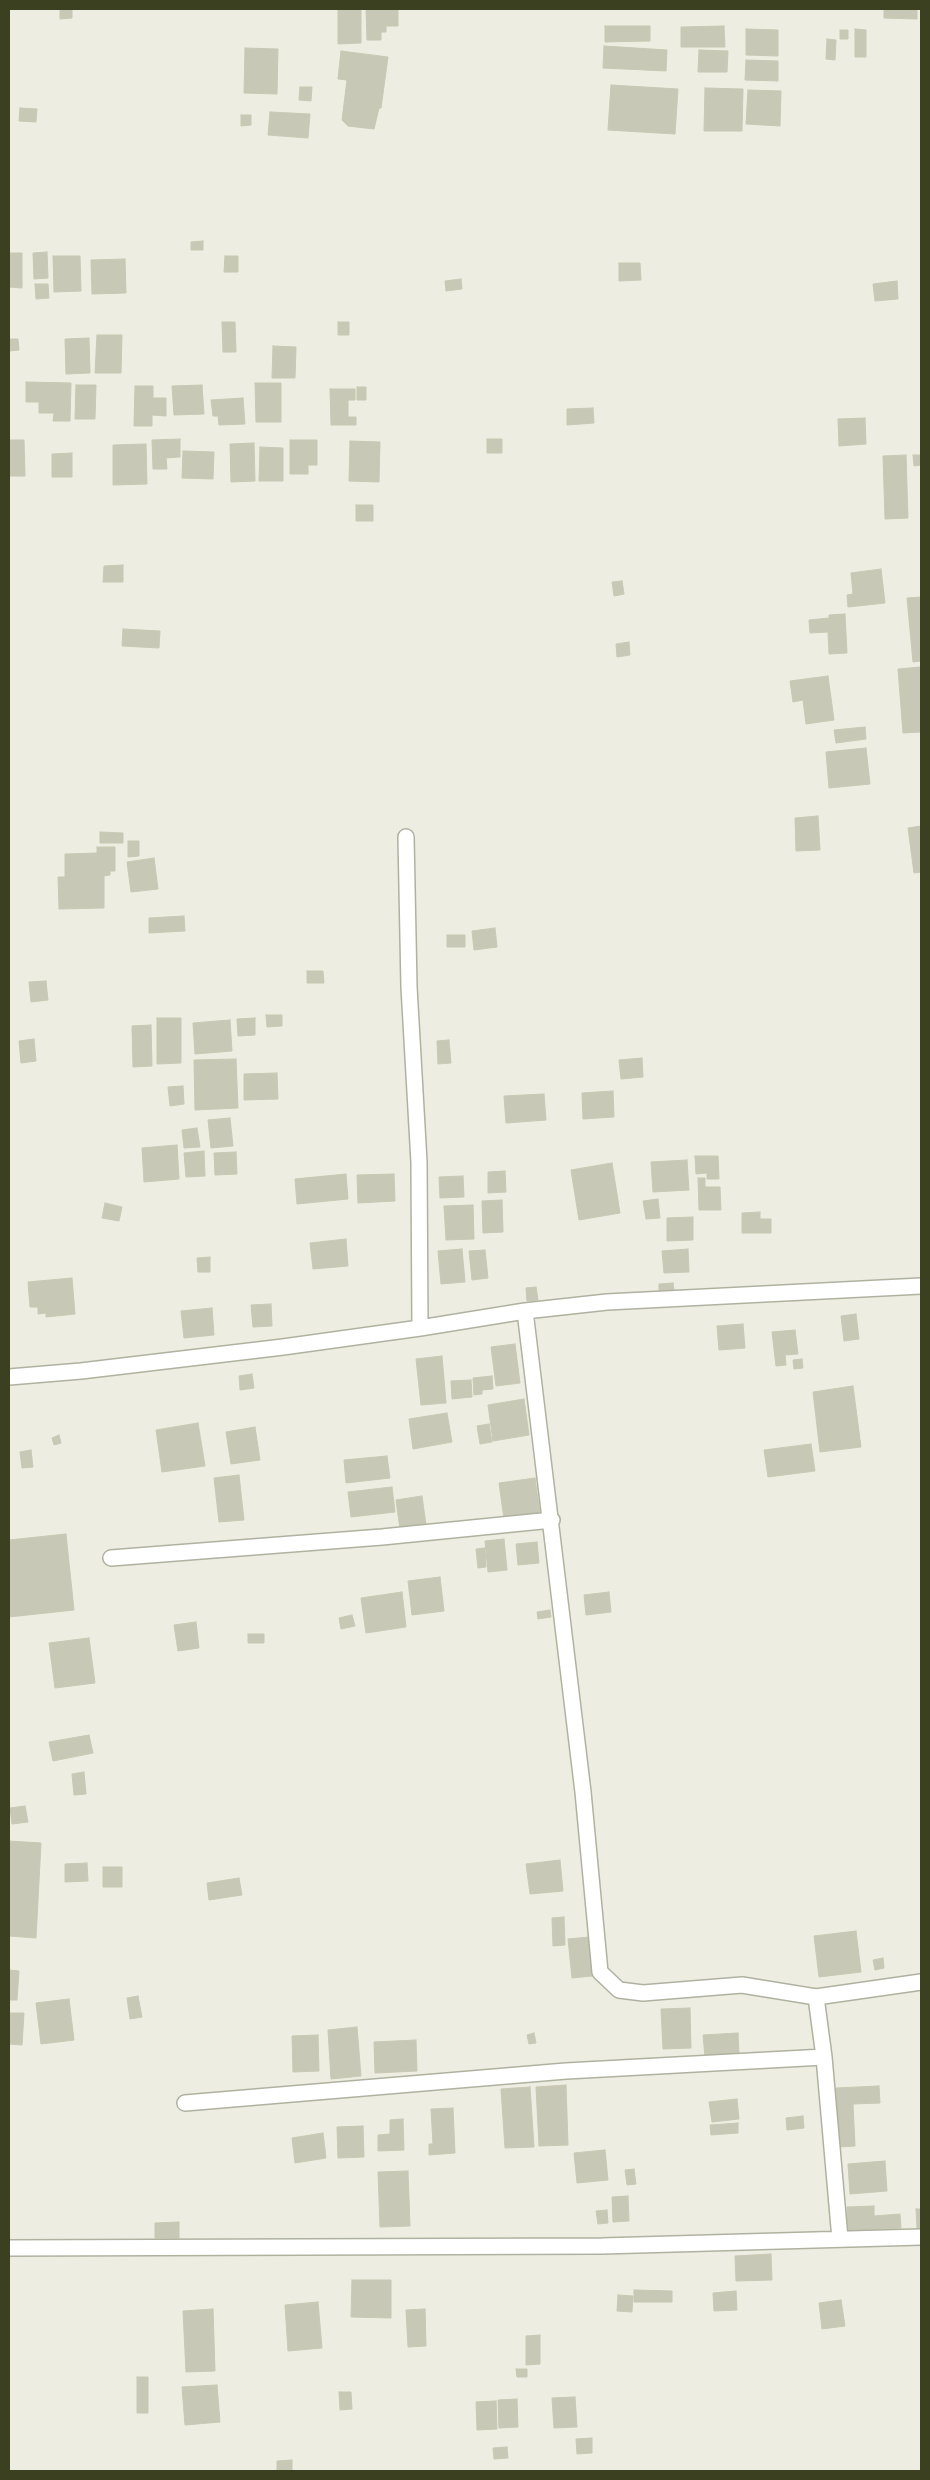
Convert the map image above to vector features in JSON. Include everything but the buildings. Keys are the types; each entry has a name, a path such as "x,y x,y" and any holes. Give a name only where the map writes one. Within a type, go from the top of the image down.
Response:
{"street":[{"path":"406,836 408,987 419,1162 420,1328"},
{"path":"9,1377 81,1372 420,1328 525,1311 607,1302 921,1286"},
{"path":"525,1311 552,1520 583,1792 600,1972 619,1990 643,1993 742,1985 816,1997 921,1982"},
{"path":"111,1558 382,1537 552,1520"},
{"path":"816,1997 824,2057 840,2238"},
{"path":"185,2103 566,2071 824,2057"},
{"path":"9,2248 602,2246 921,2237"}]}
